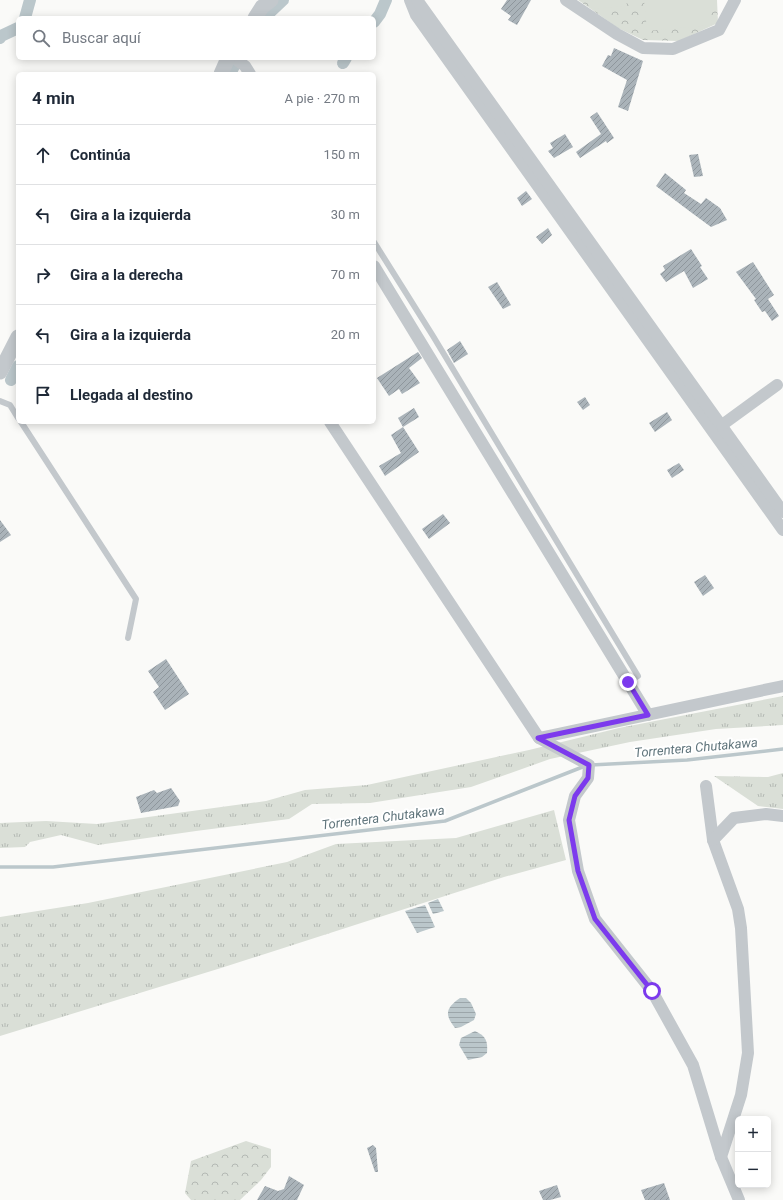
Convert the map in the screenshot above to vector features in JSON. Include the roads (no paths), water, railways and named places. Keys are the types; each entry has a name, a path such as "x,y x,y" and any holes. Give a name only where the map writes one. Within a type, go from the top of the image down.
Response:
{"street":[{"path":"256,16 262,7 271,0"},
{"path":"410,0 416,15 783,530"},
{"path":"417,0 783,512"},
{"path":"566,0 617,34 643,48 673,49 720,30 734,0"},
{"path":"222,72 227,60"},
{"path":"237,60 245,66 249,72"},
{"path":"376,269 648,715"},
{"path":"0,372 16,341"},
{"path":"722,425 777,385"},
{"path":"331,424 538,738 589,765 588,778 575,796 569,820 578,871 595,919 652,991 693,1065 721,1157 739,1200"},
{"path":"538,738 783,686"},
{"path":"706,786 712,840 738,909 741,928 748,1052 741,1095 721,1157"},
{"path":"712,840 734,818 766,814 783,816"}],"lane":[{"path":"376,245 433,336 638,676 628,682"},
{"path":"0,401 10,405 16,415"},
{"path":"21,424 136,600 128,638"}],"waterway":[{"path":"26,16 30,0"},
{"path":"266,16 283,0"},
{"path":"376,19 386,0"},
{"path":"0,38 1,36 16,29"},
{"path":"231,72 237,60"},
{"path":"11,380 16,370"},
{"name":"Torrentera Chutakawa","path":"591,765 687,760 783,749"},
{"name":"Torrentera Chutakawa","path":"0,867 53,867 445,821 585,766"}]}
